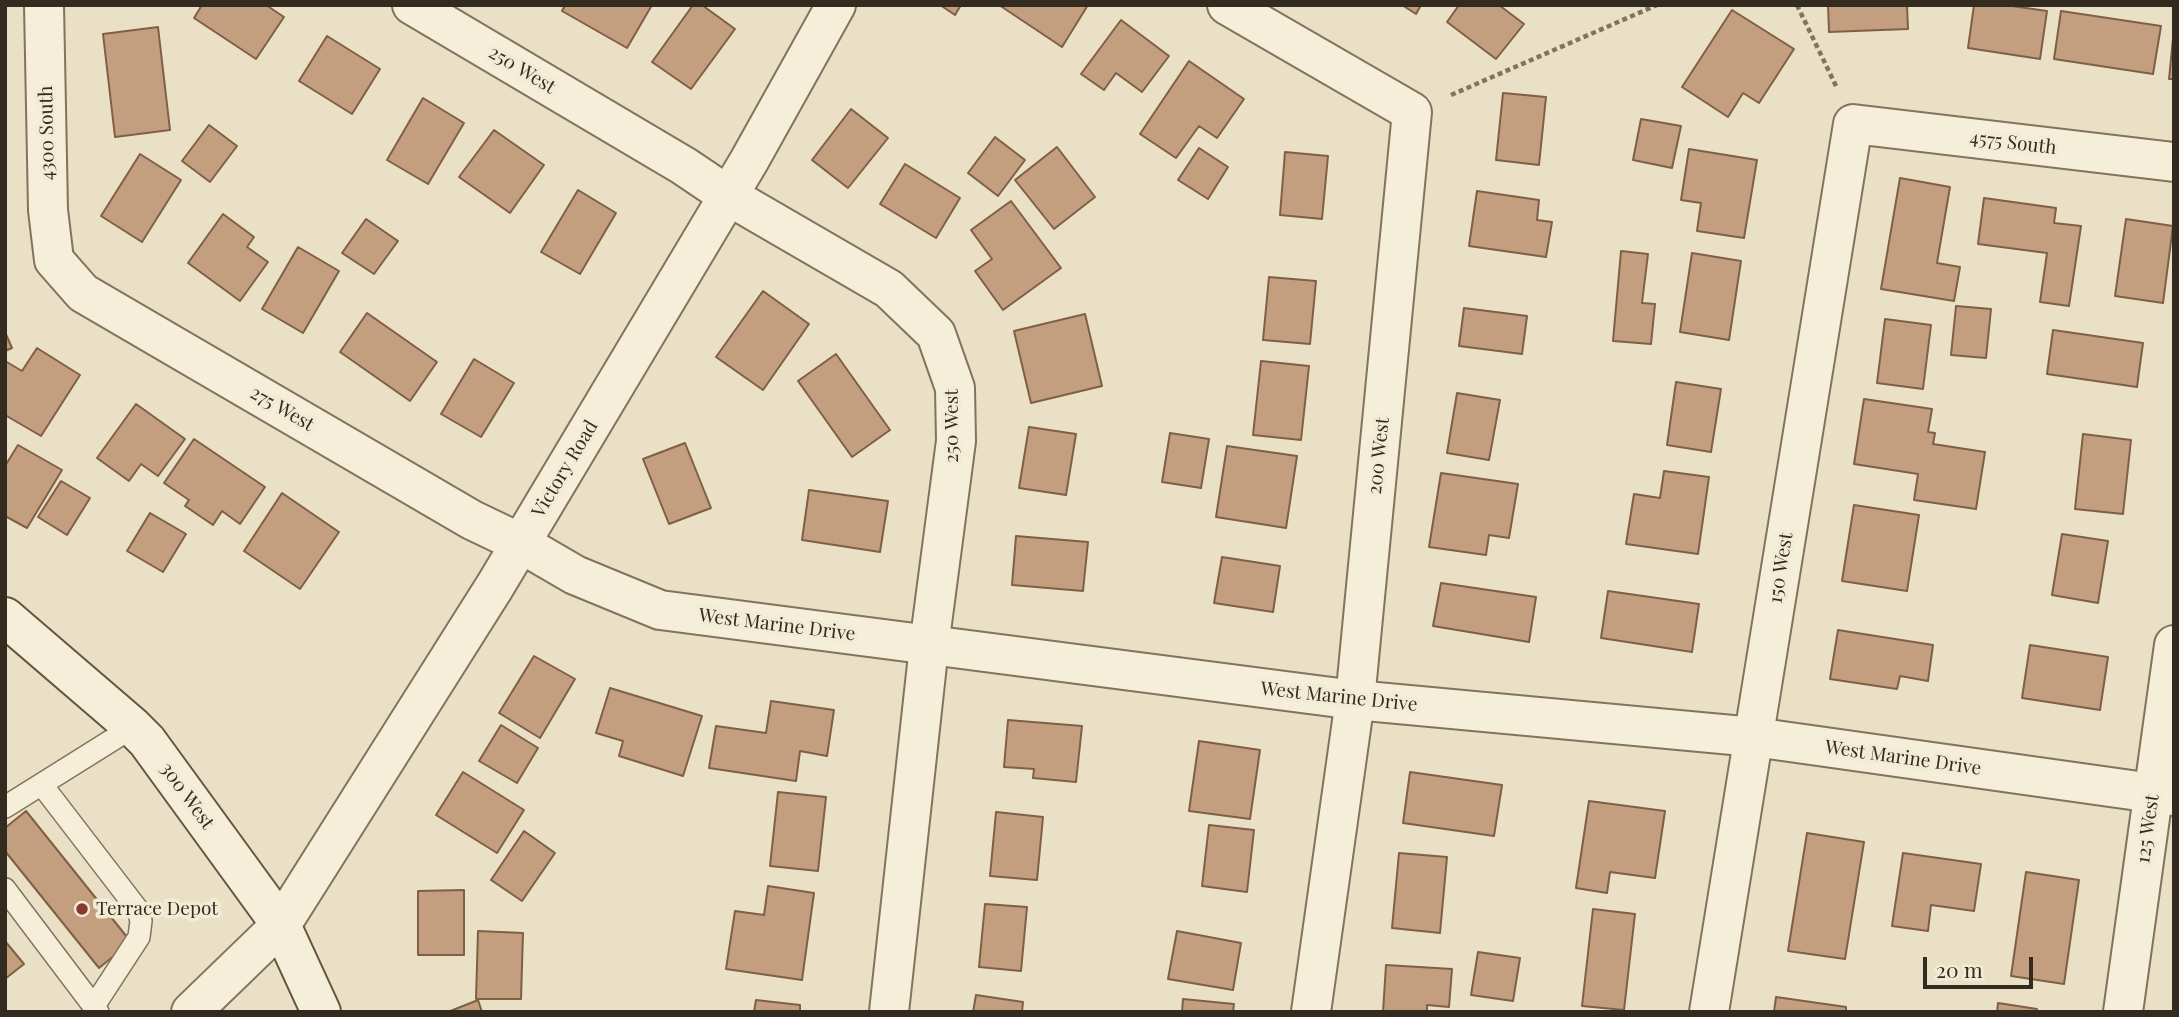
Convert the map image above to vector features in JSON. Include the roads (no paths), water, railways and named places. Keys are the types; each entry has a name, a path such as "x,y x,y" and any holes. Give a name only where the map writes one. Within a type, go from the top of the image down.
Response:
{"street":[{"name":"4300 South","path":"44,5 48,210 54,260"},
{"name":"250 West","path":"412,5 684,166 727,195 889,289 936,334 955,388 956,442 929,646 889,1012"},
{"name":"Victory Road","path":"191,1012 281,925 520,543 749,161 836,5"},
{"name":"200 West","path":"1227,5 1412,113 1355,700 1311,1012"},
{"name":"4575 South","path":"1853,124 2174,162"},
{"name":"150 West","path":"1709,1012 1853,124"},
{"name":"275 West","path":"54,260 83,293 472,520 520,543"},
{"name":"West Marine Drive","path":"520,543 575,575 660,610 1355,700 1754,737 2163,794"},
{"name":"300 West","path":"5,617 147,741 281,925 321,1012"},
{"name":"125 West","path":"2123,1012 2163,794 2174,645"}],"lane":[{"path":"5,807 133,727"},
{"path":"5,889 96,1009 139,937 141,921 138,910 43,785"}],"place":[{"name":"Terrace Depot","path":"82,909"}]}
